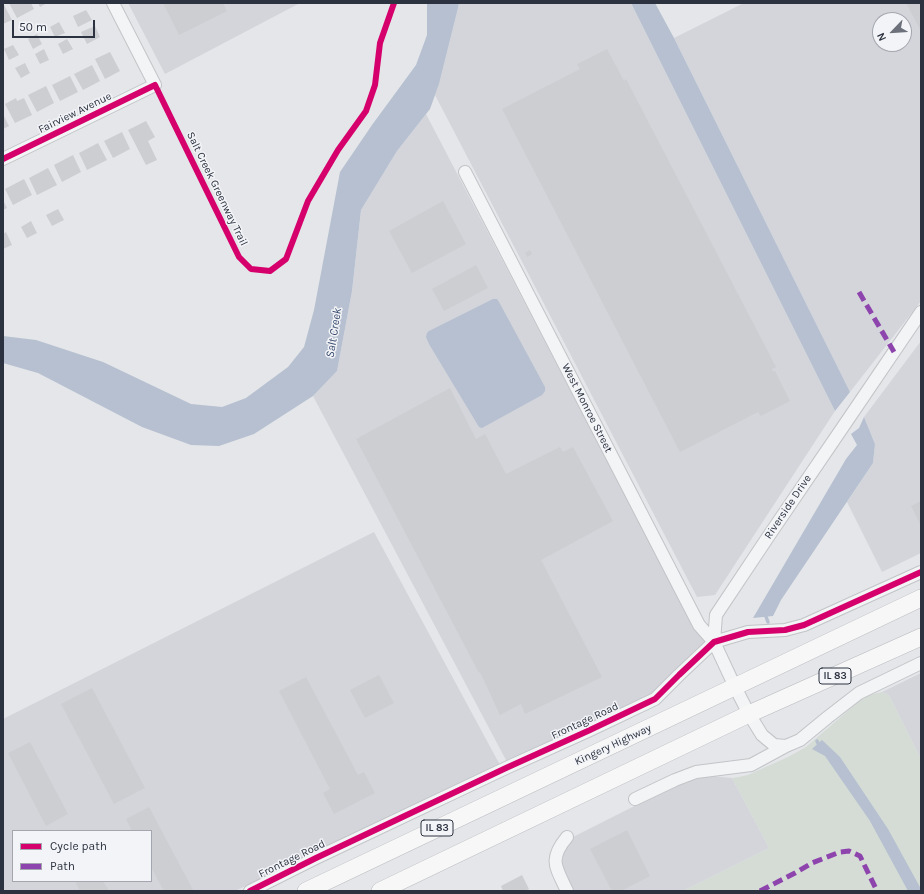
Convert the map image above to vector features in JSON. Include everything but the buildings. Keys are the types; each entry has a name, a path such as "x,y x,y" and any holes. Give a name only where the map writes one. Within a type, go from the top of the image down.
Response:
{"highway":[{"name":"Kingery Highway","path":"306,891 921,598"},
{"name":"IL 83","path":"380,891 749,714 921,637"}],"street":[{"name":"Fairview Avenue","path":"3,159 155,85 113,3"},
{"name":"West Monroe Street","path":"465,172 699,625 714,642"},
{"name":"Riverside Drive","path":"749,714 714,642 716,616 921,312"},
{"name":"Frontage Road","path":"250,891 316,858 655,699 714,642 748,632 785,630 804,625 921,572"},
{"path":"635,799 696,772 751,765 800,740 858,693 921,663"},
{"path":"749,714 762,736 774,745 786,746"},
{"path":"567,837 557,853 555,861 567,891"}],"shaded area":[{"path":"128,3 300,3 165,74"},
{"path":"459,3 631,3 835,411 715,595 697,597 435,95"},
{"path":"744,3 921,3 921,301 850,392 674,38"},
{"path":"426,114 691,622 708,641 650,697 507,762 313,396 337,371 352,291 361,210 397,151"},
{"path":"921,341 921,553 882,572 847,502 873,463 875,444 864,417"},
{"path":"374,532 500,765 235,891 3,891 3,719"},
{"path":"921,673 921,759 890,697 882,692"},
{"path":"882,692 890,697 921,759 921,891 683,891 769,848 732,778 748,775 806,747 858,702 869,695"},
{"path":"711,776 732,778 769,848 683,891 574,891 562,867 562,854 571,838 686,780"}],"water":[{"name":"Salt Creek","path":"427,3 459,3 439,84 430,109 397,151 361,210 352,291 337,371 313,396 254,434 219,446 191,445 142,427 38,373 3,363 3,336 36,340 103,362 191,404 222,407 246,398 288,367 304,347 314,310 340,172 416,65 427,35"},
{"path":"631,3 655,3 674,38 850,392 835,411"},
{"path":"493,299 497,299 499,302 545,387 545,391 542,395 482,428 479,427 426,337 429,331"},
{"path":"864,417 875,444 873,463 781,600 773,616 753,618 846,459 857,445 851,434 859,428"},
{"path":"822,740 840,757 888,829 921,891 908,891 870,821 825,756 812,749"}],"waterway":[{"path":"765,614 768,622"},
{"path":"817,741 820,747"}],"marked path":[{"path":"859,292 894,352"},
{"path":"760,891 812,863 840,852 849,851 860,856 877,891"}],"cycle path":[{"name":"Salt Creek Greenway Trail","path":"3,159 155,85 239,257 251,269 270,271 286,259 308,201 338,150 366,111 375,85 380,43 394,3"},
{"path":"250,891 316,858 655,699 714,642 748,632 785,630 804,625 921,572"}]}
